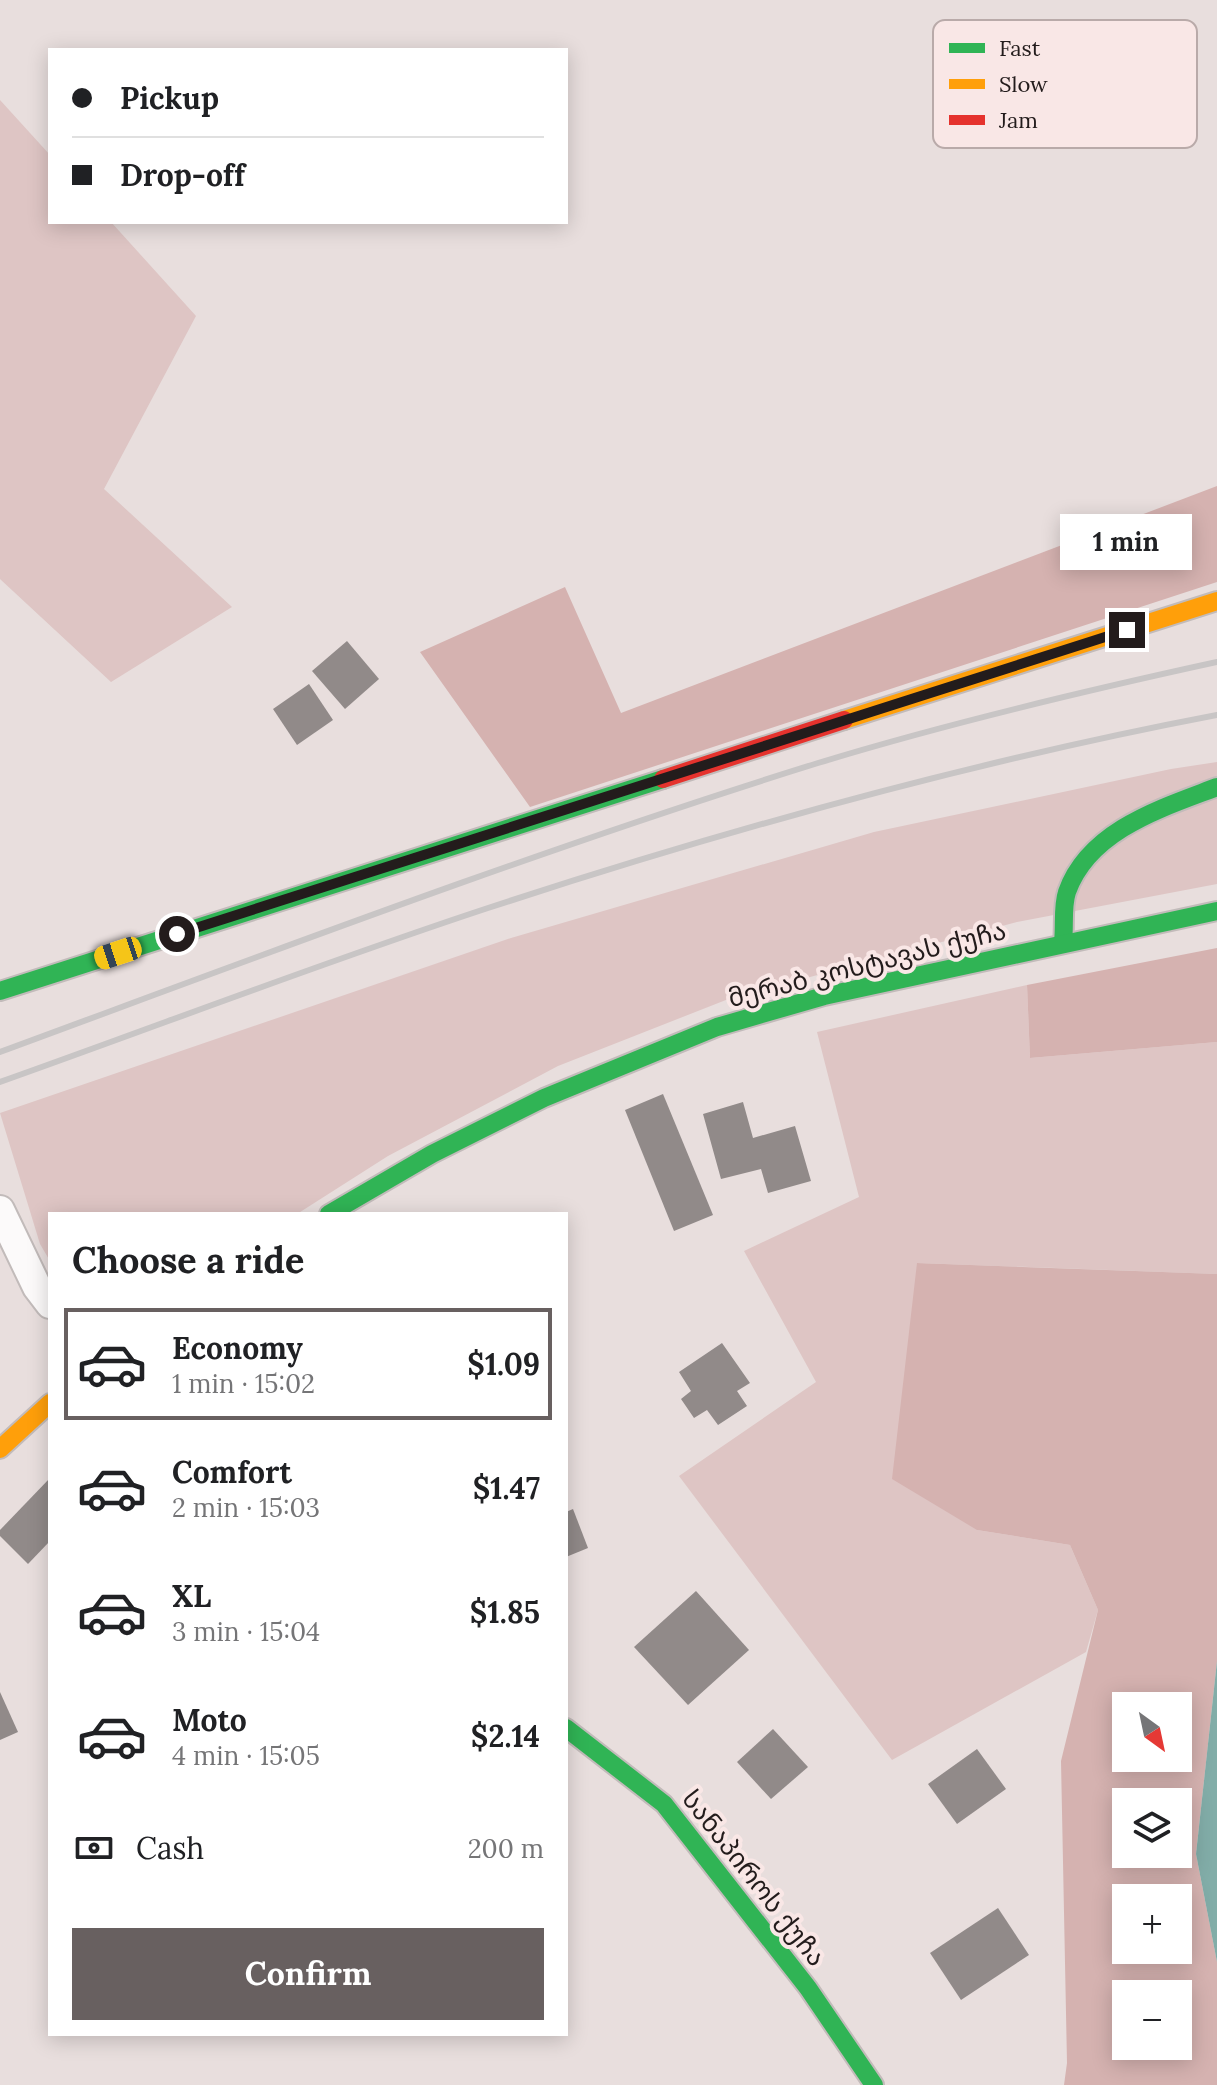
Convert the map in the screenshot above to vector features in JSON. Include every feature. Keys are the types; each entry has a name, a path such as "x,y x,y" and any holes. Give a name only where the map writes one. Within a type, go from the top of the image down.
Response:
{"main road":[{"path":"0,991 1217,601"},
{"path":"1063,942 1067,892 1093,848 1150,814 1217,787"},
{"name":"მერაბ კოსტავას ქუჩა","path":"332,1212 368,1189 560,1091 662,1048 774,1009 1063,942 1217,911"},
{"path":"0,1449 48,1405"},
{"name":"სანაპიროს ქუჩა","path":"568,1730 664,1804 808,1988 874,2085"}],"street":[{"path":"0,1210 37,1287 48,1301"}],"shaded area":[{"path":"0,100 48,153 48,224 113,224 196,316 104,489 232,607 111,682 0,579"},
{"path":"1217,486 1217,582 530,807 420,652 565,587 621,713"},
{"path":"1217,762 1217,884 1017,922 731,998 558,1066 388,1156 300,1212 48,1212 48,1258 40,1244 0,1113 511,938 874,832"},
{"path":"1217,948 1217,1042 1030,1058 1027,985"},
{"path":"1027,985 1030,1058 1217,1042 1217,1274 918,1263 977,1530 1070,1545 1098,1610 1086,1652 892,1760 679,1476 816,1382 744,1251 859,1197 817,1032"},
{"path":"917,1263 1217,1274 1217,1661 1196,1854 1217,1962 1217,2085 1064,2085 1067,2063 1061,1761 1098,1610 1070,1545 977,1530 892,1479"}],"water":[{"path":"1217,1661 1217,1962 1196,1854"}],"building":[{"path":"347,641 379,679 345,709 312,671"},
{"path":"309,684 333,720 297,745 273,709"},
{"path":"663,1094 713,1215 674,1231 625,1110"},
{"path":"743,1102 753,1138 795,1126 811,1181 768,1193 761,1169 721,1179 703,1114"},
{"path":"722,1343 750,1383 737,1391 747,1406 718,1425 707,1410 694,1418 681,1399 691,1391 679,1372"},
{"path":"48,1480 48,1543 28,1564 0,1536 0,1530"},
{"path":"573,1509 588,1548 568,1556 568,1511"},
{"path":"696,1591 749,1650 688,1705 634,1647"},
{"path":"0,1692 18,1732 0,1740"},
{"path":"773,1729 808,1767 771,1799 737,1762"},
{"path":"977,1749 1006,1789 957,1824 928,1784"},
{"path":"998,1908 1029,1955 961,2000 930,1953"}],"railway":[{"path":"0,1052 407,902 715,796 867,748 967,721 1217,662"},
{"path":"0,1082 305,971 578,879 758,825 941,776 1217,715"}],"traffic: fast":[{"path":"0,991 663,779"},
{"path":"1063,942 1067,892 1092,852 1110,837 1151,813 1217,787"},
{"path":"332,1212 432,1154 544,1098 717,1027 824,996 1217,911"},
{"path":"568,1730 664,1804 808,1988 874,2085"}],"traffic: slow":[{"path":"844,720 1217,601"},
{"path":"0,1449 48,1405"}],"traffic: jam":[{"path":"663,779 844,720"}],"route":[{"path":"177,934 1127,630"}]}
